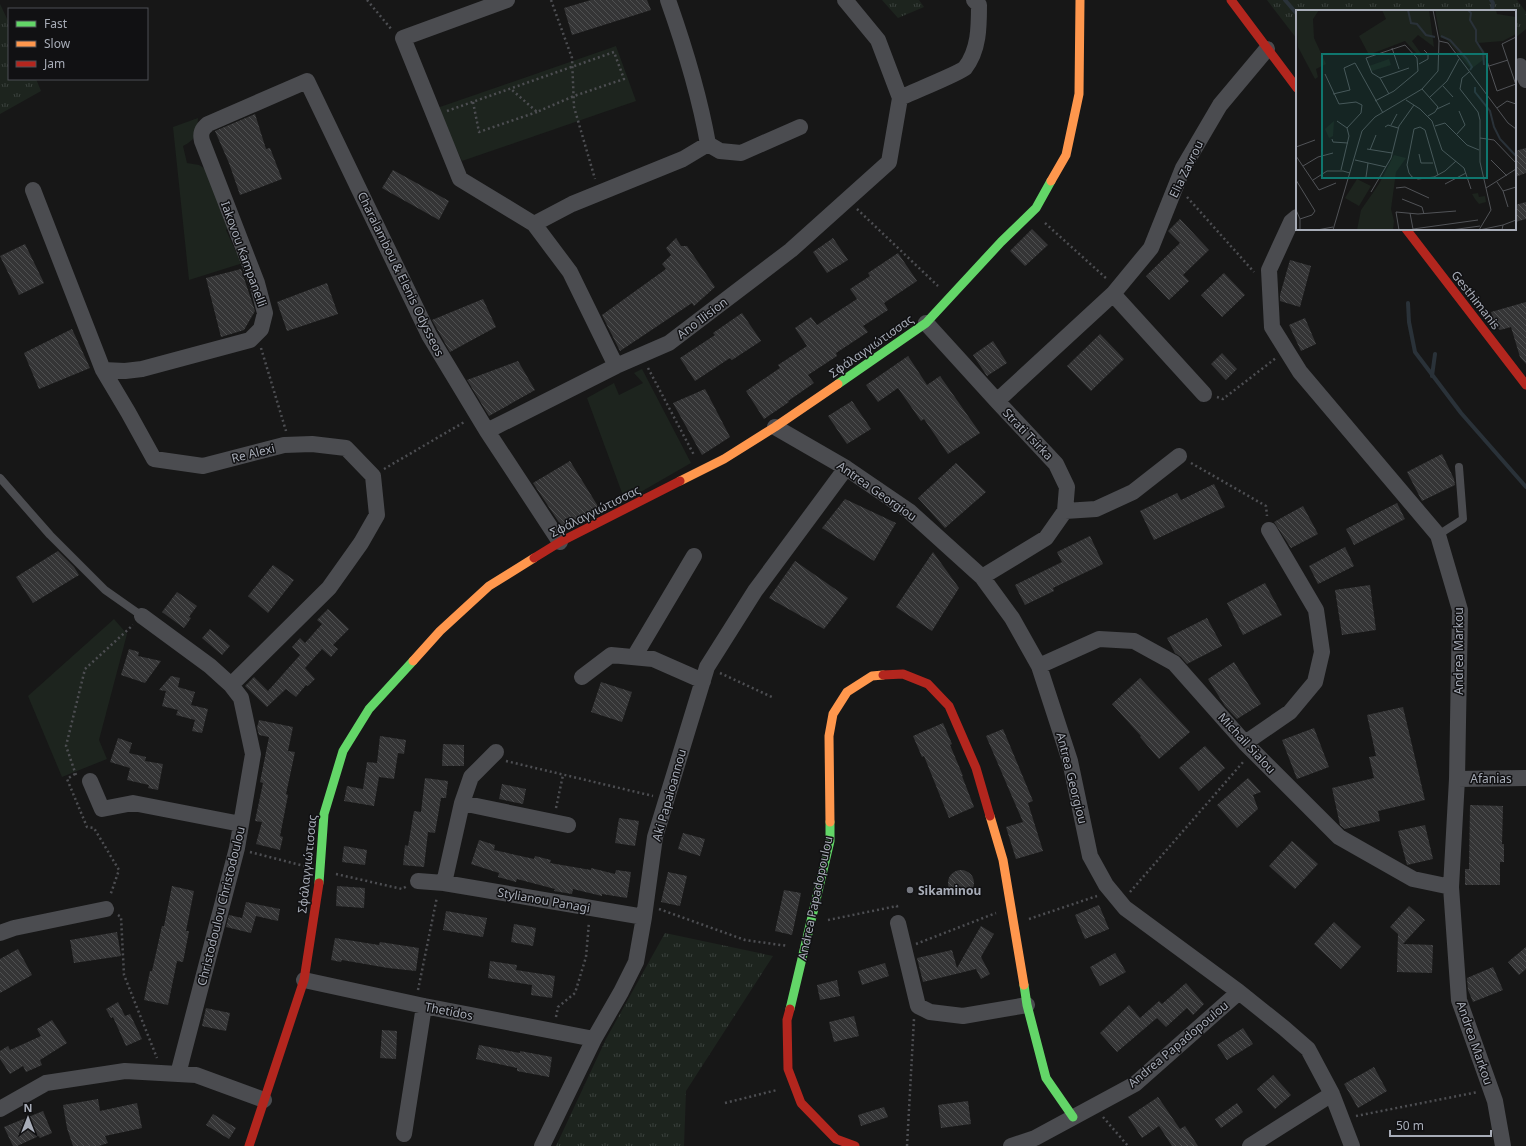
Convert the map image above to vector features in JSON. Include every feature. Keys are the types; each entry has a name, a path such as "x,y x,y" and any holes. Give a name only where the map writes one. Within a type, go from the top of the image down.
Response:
{"street":[{"path":"508,0 403,38 460,179 534,224 570,272 616,366"},
{"path":"668,0 688,56 702,108 708,144"},
{"path":"845,0 878,40 900,98 964,69 975,48 979,27 979,5 974,0"},
{"name":"Σφάλαγγιώτισσας","path":"249,1146 304,980 320,870 324,814 343,751 369,709 440,631 489,586 560,542 724,458 775,427 926,323 1036,208 1066,155 1079,94 1080,0"},
{"path":"1231,0 1296,87"},
{"name":"Elia Zavrou","path":"996,401 1115,292 1151,248 1184,168 1220,105 1267,49"},
{"name":"Iakovou Kampanelli","path":"257,333 261,329 265,313 257,283 201,136 202,129 208,124 307,81"},
{"name":"Charalambou & Elenis Odysseos","path":"307,81 429,335 487,431 560,542"},
{"name":"Ano Ilision","path":"487,431 616,366 669,342 791,250 889,162 900,98"},
{"path":"708,144 720,151 741,152 800,127"},
{"path":"534,224 572,204 683,160 708,144"},
{"name":"Re Alexi","path":"33,190 103,370 154,458 203,466 290,445 312,444 346,448 373,476"},
{"name":"Andrea Markou","path":"1296,218 1291,222 1269,270 1272,327 1300,372 1438,535 1460,610 1457,778 1451,887 1459,1000 1492,1090 1503,1146"},
{"name":"Gesthimanis","path":"1407,230 1526,385"},
{"path":"1115,292 1204,394"},
{"name":"Strati Tsirka","path":"926,323 996,401 1056,464 1066,487 1065,511"},
{"path":"103,370 125,371 142,369 250,340 257,333"},
{"name":"Antrea Georgiou","path":"775,427 846,468 909,511 982,577 1012,618 1039,666 1070,761 1090,856 1106,885 1125,908 1239,992 1308,1049 1332,1094 1352,1146"},
{"path":"982,577 1046,538 1065,511 1096,509 1133,492 1179,456"},
{"name":"Aki Papaioannou","path":"542,1146 594,1039 636,962 656,837 705,674 755,591 846,468"},
{"path":"231,685 329,588 361,543 377,514 373,476"},
{"path":"1249,747 1290,712 1315,682 1322,652 1316,610 1268,530"},
{"path":"634,657 694,556"},
{"name":"Christodoulou Christodoulou","path":"142,616 210,666 231,685 241,698 253,754 237,848 171,1074"},
{"name":"Michail Sialou","path":"1039,666 1099,639 1134,641 1174,663 1249,747 1338,837 1413,880 1451,887"},
{"path":"582,677 612,655 653,659 705,674"},
{"name":"Andrea Papadopoulou","path":"855,1146 836,1138 801,1103 788,1069 788,1020 830,842 829,736 833,714 846,692 872,676 903,674 928,684 949,706 976,768 1003,860 1027,1005 1046,1078 1073,1117"},
{"path":"442,883 462,803 471,777 493,755"},
{"name":"Afanias","path":"1457,778 1526,778"},
{"path":"90,781 102,809 133,803 241,824"},
{"path":"462,803 568,825"},
{"name":"Stylianou Panagi","path":"418,881 442,883 590,908 645,911"},
{"path":"0,933 14,928 106,909"},
{"path":"898,923 918,1006 930,1012 963,1016 1027,1005"},
{"name":"Thetidos","path":"304,980 419,1005 594,1039"},
{"name":"Andrea Papadopoulou","path":"1011,1146 1035,1138 1135,1084 1239,992"},
{"path":"404,1134 419,1005"},
{"path":"0,1109 46,1083 125,1071 196,1075 264,1100"},
{"path":"1250,1146 1332,1094"}],"lane":[{"path":"1438,535 1463,519 1459,467"},
{"path":"0,478 50,536 105,590 142,616"}],"path":[{"path":"367,0 389,27 403,38"},
{"path":"551,0 572,58 574,107 600,193"},
{"path":"435,116 473,102 614,52 624,79 574,96 537,112 478,132 473,102"},
{"path":"511,89 537,112"},
{"path":"1177,185 1255,273 1270,277"},
{"path":"847,200 950,297"},
{"path":"1032,211 1115,292"},
{"path":"257,333 290,445"},
{"path":"1204,394 1223,398 1286,350"},
{"path":"641,355 701,470"},
{"path":"373,476 477,414"},
{"path":"1179,456 1266,506 1268,530"},
{"path":"142,616 86,670 66,746 75,774 67,779 87,827 94,828 118,870 106,909 121,917 124,975 171,1074"},
{"path":"705,674 774,698"},
{"path":"1014,925 1116,897 1249,747"},
{"path":"493,755 563,775 667,799"},
{"path":"553,822 563,775"},
{"path":"237,848 320,870 402,889 418,881"},
{"path":"419,1005 442,883"},
{"path":"810,924 897,906 898,923"},
{"path":"905,948 1011,907"},
{"path":"553,1031 558,1007 575,993 586,957 590,908"},
{"path":"645,911 745,940 804,949"},
{"path":"908,1146 915,1015 918,1006"},
{"path":"726,1103 794,1086"},
{"path":"1342,1119 1492,1090"},
{"path":"1094,1106 1128,1146"}],"green space":[{"path":"882,0 919,0 924,7 898,18"},
{"path":"1267,0 1517,0 1526,12 1526,29 1516,37 1516,10 1296,10 1296,38"},
{"path":"0,4 8,21 8,80 36,80 41,91 0,114"},
{"path":"616,46 636,101 462,161 437,108"},
{"path":"198,118 194,138 183,146 187,163 199,165 207,170 231,222 226,230 236,252 242,253 243,263 189,280 173,127"},
{"path":"642,369 691,463 625,501 587,398 614,383 619,395 643,383 634,373"},
{"path":"114,619 127,634 99,740 107,759 62,777 28,696"},
{"path":"665,933 773,956 686,1091 684,1146 556,1146 606,1039"}],"building":[{"path":"591,0 647,0 651,10 572,35 564,8"},
{"path":"255,114 266,149 270,148 282,179 240,195 229,163 215,131"},
{"path":"1526,148 1526,173 1516,177 1516,151"},
{"path":"393,170 449,201 439,220 382,188"},
{"path":"1526,202 1526,219 1516,222 1516,205"},
{"path":"1180,219 1209,250 1183,275 1189,281 1169,300 1146,276 1180,243 1168,231"},
{"path":"1032,229 1048,245 1025,266 1010,251"},
{"path":"676,238 681,246 687,246 715,287 694,306 692,303 620,351 602,315 666,269 662,264 671,255 666,248"},
{"path":"833,238 848,260 827,273 813,252"},
{"path":"25,244 44,283 19,295 0,256"},
{"path":"898,253 917,281 884,303 888,310 863,326 868,332 836,353 837,356 808,375 814,383 764,419 746,391 780,368 778,365 807,346 795,328 811,317 817,325 857,299 850,289 870,276 868,273"},
{"path":"1290,260 1311,266 1300,307 1280,301 1280,295"},
{"path":"241,269 255,311 244,330 221,337 206,278"},
{"path":"1224,273 1245,295 1222,317 1201,295"},
{"path":"327,283 338,314 287,331 277,302"},
{"path":"483,299 496,327 450,352 432,320"},
{"path":"1526,302 1526,364 1520,357 1511,327 1500,330 1494,323 1491,312"},
{"path":"742,313 761,341 732,360 730,358 695,381 680,358 715,335 713,333"},
{"path":"1305,318 1316,344 1301,351 1289,325"},
{"path":"72,329 90,368 39,389 24,353"},
{"path":"1100,334 1124,359 1091,391 1067,366"},
{"path":"993,341 1007,363 987,376 973,355"},
{"path":"1222,353 1237,369 1226,380 1211,364"},
{"path":"908,356 927,385 940,376 980,433 948,454 924,419 921,421 898,388 878,402 866,385"},
{"path":"518,361 535,390 489,416 467,380"},
{"path":"705,389 730,437 702,455 673,403"},
{"path":"852,401 871,429 847,444 828,416"},
{"path":"1442,454 1454,479 1455,485 1422,501 1407,472"},
{"path":"570,461 599,508 562,527 533,483"},
{"path":"956,463 986,492 945,528 918,498"},
{"path":"1214,484 1225,507 1154,540 1140,511 1177,493 1181,500"},
{"path":"845,499 896,523 874,561 822,528"},
{"path":"1397,503 1405,519 1354,545 1346,529"},
{"path":"1303,506 1318,534 1291,548 1274,522"},
{"path":"1090,536 1103,564 1053,588 1054,591 1025,605 1015,585 1062,562 1057,552"},
{"path":"1345,547 1354,566 1318,584 1309,566"},
{"path":"58,551 74,567 79,575 33,603 16,577"},
{"path":"933,552 959,588 932,631 896,607"},
{"path":"795,561 848,598 824,629 769,598"},
{"path":"273,565 294,580 268,613 248,596"},
{"path":"1265,583 1282,615 1243,635 1227,603"},
{"path":"1370,585 1376,630 1342,635 1335,590"},
{"path":"177,592 197,606 189,617 191,618 184,628 162,612"},
{"path":"328,609 349,629 333,645 338,649 331,657 322,649 305,668 315,679 308,686 306,685 296,697 286,689 267,707 245,686 254,677 268,691 300,655 292,647 300,638 305,643 322,624 317,620"},
{"path":"1207,618 1222,646 1187,664 1175,653 1167,638"},
{"path":"210,629 230,646 222,655 202,638"},
{"path":"129,649 139,652 138,656 161,661 145,683 121,675"},
{"path":"1234,662 1261,704 1237,719 1225,706 1208,679"},
{"path":"171,676 180,678 178,687 195,692 191,705 208,709 202,733 192,731 195,720 176,715 178,710 162,706 166,691 159,690"},
{"path":"1140,678 1190,732 1159,759 1140,737 1141,736 1112,704"},
{"path":"601,682 632,692 622,722 591,712"},
{"path":"1403,707 1425,800 1378,811 1380,821 1345,829 1340,825 1332,788 1374,778 1369,757 1376,756 1367,715"},
{"path":"259,720 293,727 288,751 295,752 286,794 288,795 280,836 283,837 280,850 256,844 262,822 255,821 263,783 260,782 269,737 259,735 257,728"},
{"path":"943,723 974,807 949,818 924,756 922,757 913,736"},
{"path":"1314,728 1329,767 1297,779 1282,740"},
{"path":"1003,729 1033,801 1028,803 1043,851 1016,859 1006,827 1023,822 986,736"},
{"path":"380,736 406,740 404,754 398,753 394,779 379,777 374,806 344,801 347,786 363,789 367,762 377,763"},
{"path":"118,738 132,743 129,753 146,757 145,761 163,764 158,790 148,788 149,785 127,780 130,768 110,762"},
{"path":"443,744 464,745 464,766 442,766"},
{"path":"1205,746 1225,768 1199,791 1179,768"},
{"path":"425,778 448,781 446,798 441,798 435,833 428,832 424,867 403,865 405,845 408,846 414,811 421,812"},
{"path":"1248,778 1261,792 1253,795 1258,809 1237,828 1217,805"},
{"path":"502,784 526,789 523,804 499,799"},
{"path":"1470,805 1503,806 1502,844 1504,844 1504,862 1500,862 1500,885 1465,885 1465,869 1469,869"},
{"path":"619,818 639,821 635,846 615,843"},
{"path":"1425,825 1433,859 1407,865 1398,831"},
{"path":"683,833 705,839 700,856 678,849"},
{"path":"479,840 495,845 494,850 534,859 535,856 551,860 550,863 591,870 591,868 615,874 616,870 631,872 627,898 602,894 602,896 573,889 572,894 554,891 555,889 517,879 516,882 498,877 499,873 471,864"},
{"path":"1292,841 1318,864 1295,889 1269,866"},
{"path":"344,846 367,850 365,865 342,862"},
{"path":"961,870 970,874 974,883 970,892 961,896 952,892 948,883 952,874"},
{"path":"668,872 687,876 680,906 661,902"},
{"path":"172,886 194,891 186,931 189,931 183,962 177,961 168,1005 144,1000 162,926 164,926"},
{"path":"337,886 365,888 364,908 336,906"},
{"path":"784,890 801,893 792,935 775,931"},
{"path":"246,902 280,909 278,921 256,916 251,933 226,927 229,915 242,918"},
{"path":"1099,905 1109,929 1085,939 1075,915"},
{"path":"1409,906 1425,920 1403,944 1433,945 1432,973 1397,972 1398,934 1390,927"},
{"path":"446,911 487,918 483,937 443,930"},
{"path":"1334,922 1361,947 1341,969 1314,944"},
{"path":"514,924 536,928 533,946 511,942"},
{"path":"981,926 994,934 981,957 990,974 981,979 976,969 923,982 917,958 952,950 957,968"},
{"path":"117,932 121,956 74,963 70,940"},
{"path":"335,938 379,945 380,942 419,948 416,971 342,960 341,962 331,960"},
{"path":"1526,947 1526,969 1519,975 1508,962"},
{"path":"18,949 32,975 0,993 0,959"},
{"path":"1115,953 1126,972 1100,986 1090,967"},
{"path":"490,961 517,965 516,970 555,976 552,998 531,995 532,985 488,978"},
{"path":"885,963 889,976 862,985 858,971"},
{"path":"1493,967 1503,990 1473,1002 1468,990 1467,978"},
{"path":"837,980 840,996 820,1000 817,985"},
{"path":"1186,983 1204,1004 1193,1015 1187,1008 1166,1027 1157,1018 1117,1052 1100,1033 1129,1005 1140,1018 1159,1001 1162,1004"},
{"path":"118,1002 125,1016 130,1014 142,1039 126,1046 113,1017 111,1018 106,1009"},
{"path":"206,1008 230,1013 226,1031 202,1026"},
{"path":"854,1016 859,1036 834,1042 829,1022"},
{"path":"52,1020 67,1043 40,1060 42,1065 26,1072 23,1066 10,1074 0,1059 0,1051 8,1046 10,1050 41,1036 37,1029"},
{"path":"1243,1028 1253,1044 1227,1060 1217,1045"},
{"path":"382,1030 397,1031 396,1059 380,1058"},
{"path":"479,1045 520,1053 520,1051 552,1057 549,1077 517,1071 517,1068 476,1059"},
{"path":"1374,1067 1387,1091 1358,1108 1344,1084"},
{"path":"1273,1075 1291,1095 1275,1109 1257,1089"},
{"path":"1158,1097 1180,1129 1185,1126 1198,1146 1172,1146 1159,1126 1142,1138 1128,1117"},
{"path":"98,1099 100,1111 137,1103 142,1128 105,1136 108,1143 99,1146 73,1146 67,1128 63,1105"},
{"path":"968,1101 971,1124 941,1128 938,1105"},
{"path":"1237,1103 1243,1112 1221,1128 1215,1119"},
{"path":"884,1107 888,1117 861,1126 858,1115"},
{"path":"43,1111 52,1133 40,1138 39,1136 17,1146 13,1146 4,1127"},
{"path":"213,1114 236,1128 229,1139 206,1125"}],"waterway":[{"path":"1285,0 1296,13"},
{"path":"1491,0 1493,3 1492,10"},
{"path":"1408,303 1409,322 1415,352 1461,413 1526,487"},
{"path":"1432,376 1435,354"}],"traffic: fast":[{"path":"838,384 926,323 1001,242 1036,208 1051,181"},
{"path":"319,883 324,814 343,751 369,709 413,661"},
{"path":"790,1009 830,841 830,822"},
{"path":"1024,985 1027,1005 1046,1078 1073,1117"}],"traffic: slow":[{"path":"1051,181 1066,155 1079,94 1080,0"},
{"path":"680,481 724,459 775,427 838,384"},
{"path":"413,661 440,631 489,586 534,558"},
{"path":"830,822 829,736 833,714 847,692 872,676 883,675"},
{"path":"990,816 1003,860 1024,985"}],"traffic: jam":[{"path":"1231,0 1296,87"},
{"path":"1407,230 1526,385"},
{"path":"534,558 560,542 680,481"},
{"path":"883,675 903,674 928,684 949,706 976,768 990,816"},
{"path":"249,1146 304,980 319,883"},
{"path":"790,1009 787,1020 788,1069 801,1103 836,1139 855,1146"}],"place":[{"name":"Sikaminou","path":"910,890"}]}
